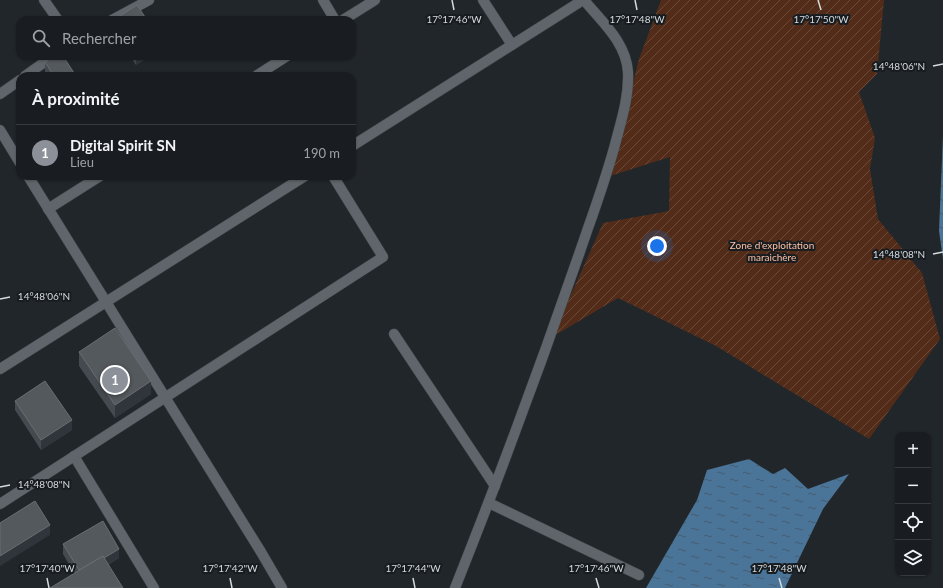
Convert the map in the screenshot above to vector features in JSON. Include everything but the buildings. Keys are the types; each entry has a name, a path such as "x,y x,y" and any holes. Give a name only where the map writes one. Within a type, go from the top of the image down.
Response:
{"street":[{"path":"44,0 55,16"},
{"path":"119,16 149,0"},
{"path":"323,0 333,16"},
{"path":"350,16 375,0"},
{"path":"483,0 512,45"},
{"path":"356,143 583,0 615,36 624,55 628,71 627,98 610,164 489,503 455,588"},
{"path":"30,72 47,60"},
{"path":"262,72 281,60"},
{"path":"0,94 16,83"},
{"path":"0,130 16,156"},
{"path":"30,180 282,588"},
{"path":"48,209 94,180"},
{"path":"0,369 299,180"},
{"path":"0,504 383,257 335,180"},
{"path":"394,334 495,486"},
{"path":"74,456 154,588"},
{"path":"489,503 639,575"}],"green space":[{"name":"Zone d'exploitation maraichère","path":"661,0 884,0 877,74 859,92 875,138 870,169 878,219 922,273 940,339 869,439 716,346 618,298 552,337 603,223 669,211 670,157 610,176 639,59"}],"water":[{"path":"943,135 943,259 939,231"},
{"path":"749,459 773,474 785,468 808,489 849,474 823,509 785,588 646,588 697,500 707,470"}],"place":[{"name":"Digital Spirit SN","path":"115,380"}]}
